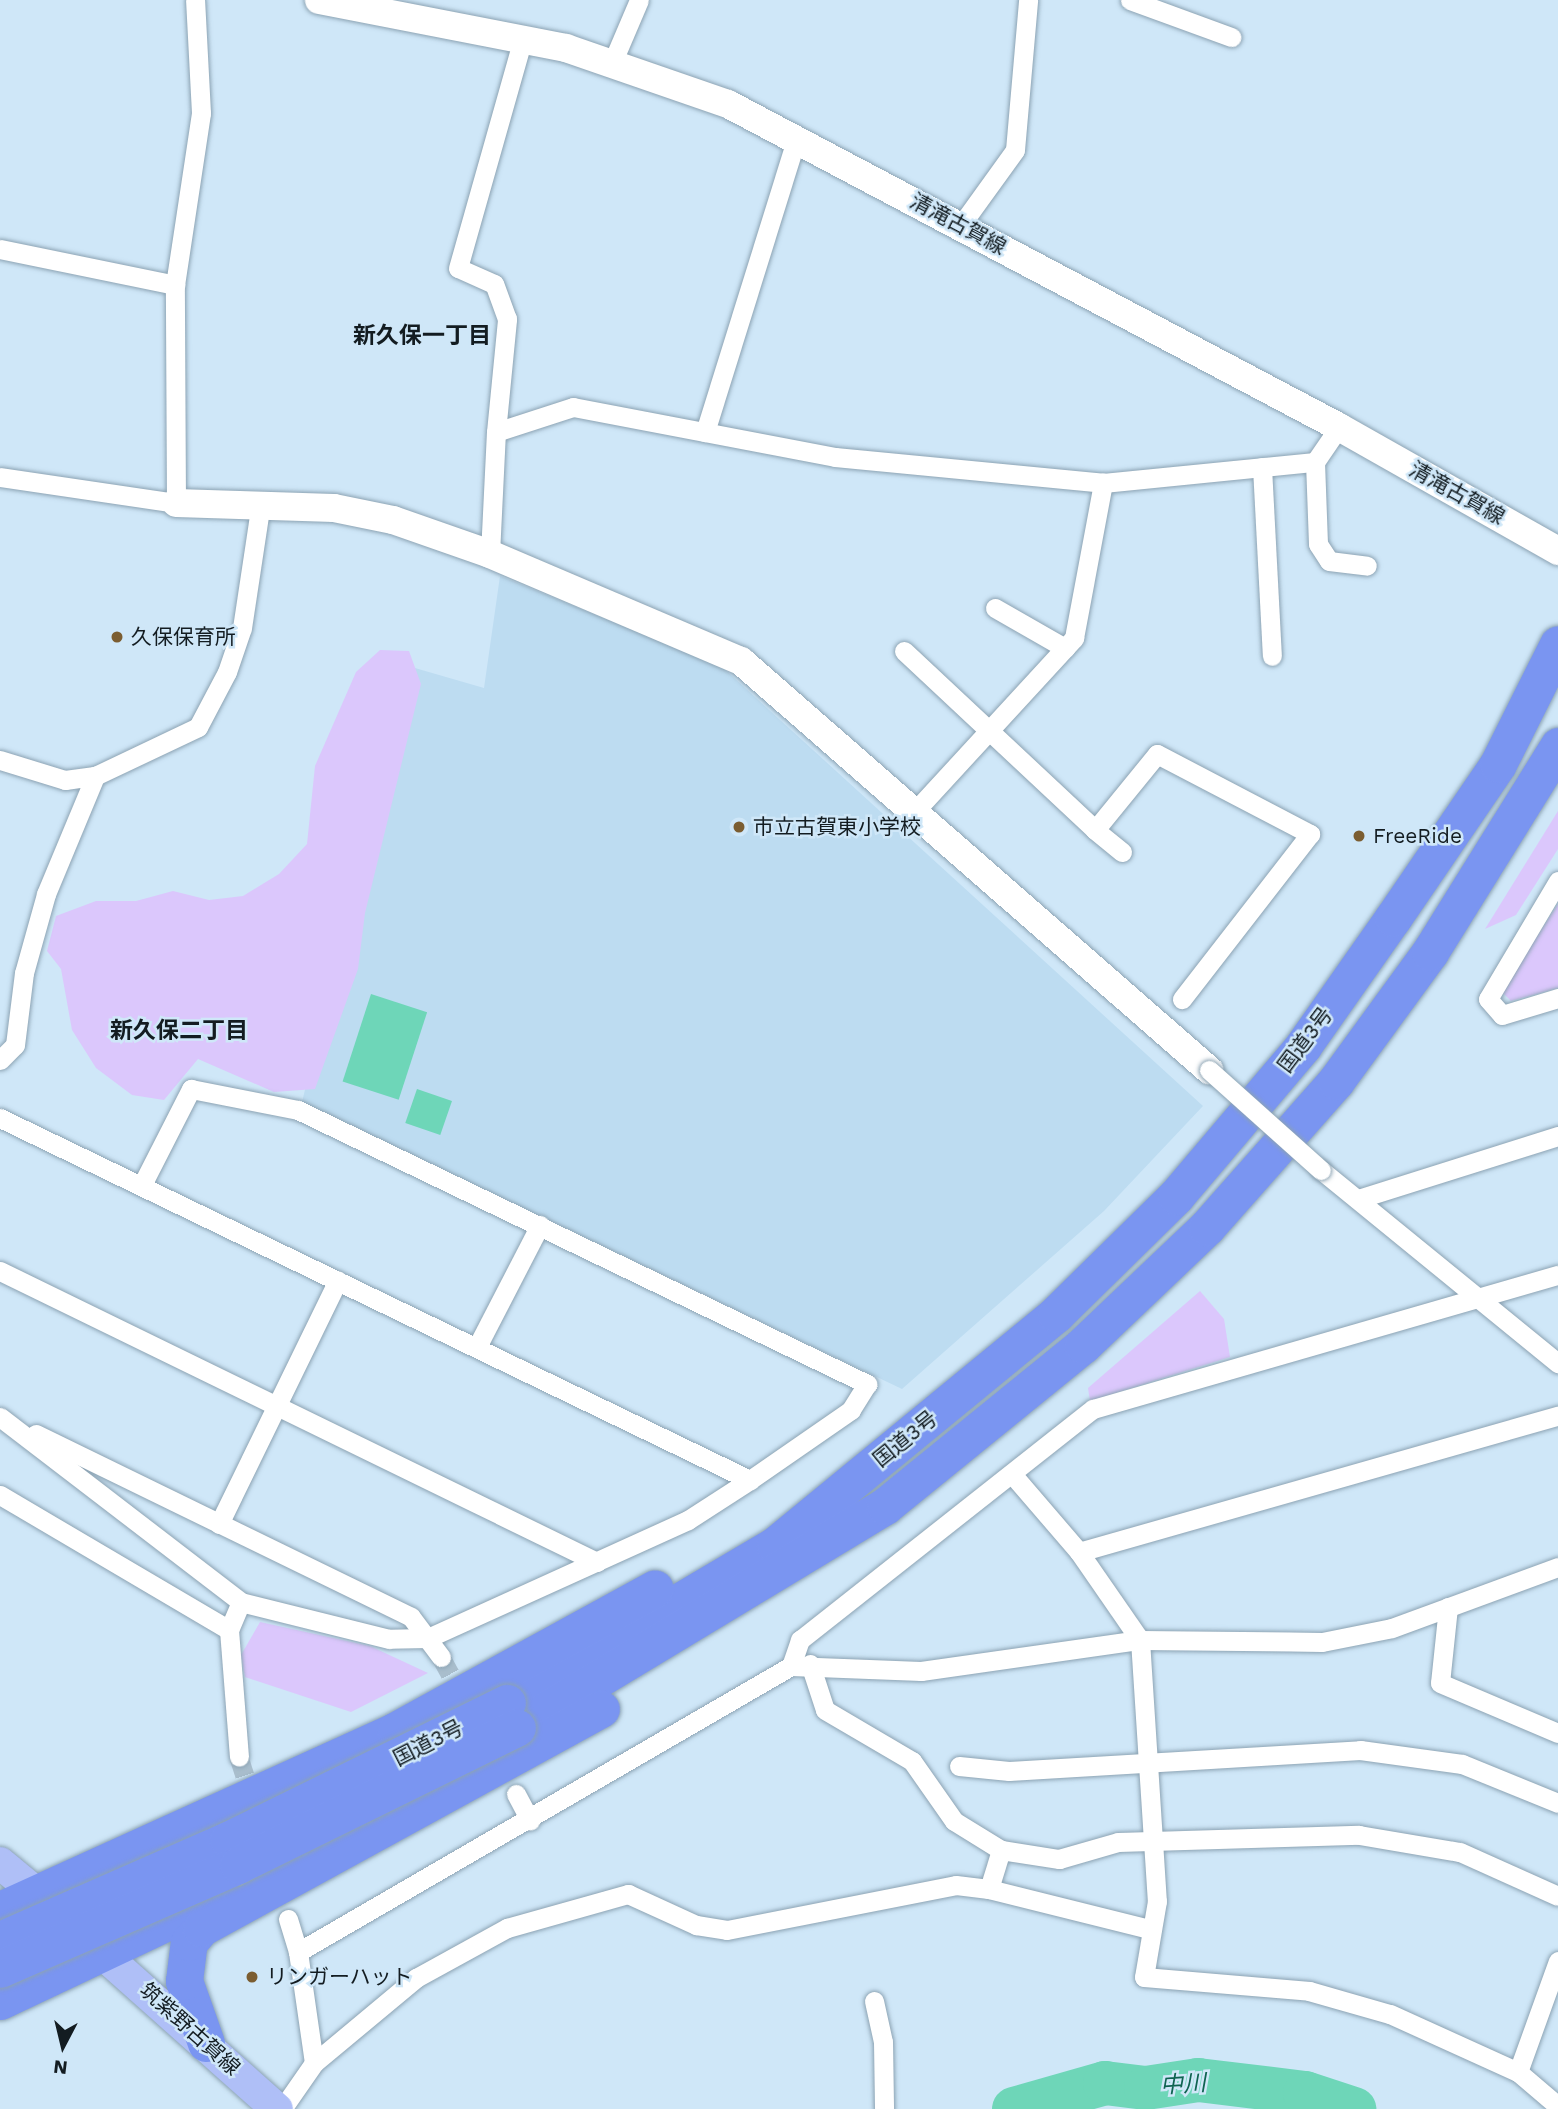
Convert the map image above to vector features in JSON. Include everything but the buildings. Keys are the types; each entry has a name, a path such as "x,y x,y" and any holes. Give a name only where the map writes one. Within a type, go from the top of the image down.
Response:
{"highway":[{"name":"国道3号","path":"0,1940 512,1715 775,1545 1056,1314 1176,1196 1294,1057 1498,764 1558,644"},
{"name":"国道3号","path":"0,1969 251,1859 885,1506 1083,1345 1207,1227 1336,1081 1398,995 1536,790 1558,746"},
{"path":"13,1901 396,1730 864,1472"},
{"path":"206,2043 184,1981 188,1942 201,1928 468,1783 668,1670 805,1582 885,1506"},
{"path":"0,2001 100,1952 468,1783"}],"main road":[{"name":"清滝古賀線","path":"318,0 523,38 613,61 797,136 1339,427 1558,551"},
{"path":"176,503 261,503 393,520 490,554 741,661 916,810 1057,943 1209,1070"},
{"name":"筑紫野古賀線","path":"0,1863 13,1901 100,1952 206,2043 277,2109"}],"street":[{"path":"0,477 176,503 175,285 201,113 195,0"},
{"path":"613,61 639,0"},
{"path":"961,225 1015,150 1028,0"},
{"path":"1130,0 1231,37"},
{"path":"490,554 496,432 507,319 494,284 458,268 523,38"},
{"path":"705,432 797,136"},
{"path":"0,249 175,285"},
{"path":"496,432 573,407 835,457 1103,483 1315,462"},
{"path":"1339,427 1315,462 1318,544 1329,561 1367,566"},
{"path":"1262,467 1272,656"},
{"path":"916,810 1074,638 1103,483"},
{"path":"0,760 65,780 96,776 198,727 242,628 261,503"},
{"path":"995,608 1065,648"},
{"path":"904,651 1095,830 1122,852"},
{"path":"1095,830 1157,754 1310,834 1182,999"},
{"path":"0,1060 15,1045 24,973 47,894 96,776"},
{"path":"1558,881 1488,999 1502,1015 1558,998"},
{"path":"1209,1070 1321,1170 1558,1363"},
{"path":"0,1416 241,1602 331,1629 428,1638 688,1521 832,1425 867,1384 298,1110 191,1088 142,1185"},
{"path":"0,1118 478,1345 750,1480"},
{"path":"1358,1199 1558,1136"},
{"path":"478,1345 540,1225"},
{"path":"0,1270 279,1404 597,1562"},
{"path":"1558,1275 1093,1409 800,1640 801,1665 825,1710 912,1761 954,1821 1001,1850 1059,1859 1118,1842 1155,1844 1288,1834 1407,1840 1460,1852 1558,1896"},
{"path":"219,1524 338,1280"},
{"path":"0,1416 411,1617 441,1657"},
{"path":"1079,1552 1558,1416"},
{"path":"1012,1474 1079,1552 1140,1640 1145,1760 1155,1844 1157,1900 1144,1977 1309,1991 1390,2014 1518,2072 1558,2106"},
{"path":"0,1495 229,1630"},
{"path":"298,1952 530,1820 666,1734 801,1665 921,1671 1140,1640 1322,1642 1392,1628 1558,1567"},
{"path":"239,1757 229,1630 241,1602"},
{"path":"1448,1607 1440,1682 1558,1732"},
{"path":"959,1766 1009,1772 1280,1750 1427,1756 1558,1803"},
{"path":"516,1794 530,1820"},
{"path":"989,1889 1001,1850"},
{"path":"282,2109 314,2063 415,1978 507,1928 628,1894 696,1925 727,1930 956,1885 989,1889 1150,1929"},
{"path":"288,1919 298,1952 314,2063"},
{"path":"1518,2072 1558,1961"},
{"path":"874,2001 883,2042 884,2109"}],"shaded area":[{"path":"500,576 721,666 1203,1106 1104,1211 902,1389 302,1102 408,666 484,688"},
{"path":"380,650 409,651 421,684 365,913 358,969 315,1089 274,1092 198,1059 164,1100 132,1095 96,1068 72,1030 61,969 47,951 56,916 96,901 136,901 173,891 209,900 243,896 279,874 307,844 315,766 356,672"},
{"path":"1558,811 1558,849 1516,915 1485,929"},
{"path":"1558,904 1558,988 1511,1001 1501,991"},
{"path":"371,994 427,1012 399,1100 343,1081"},
{"path":"417,1089 452,1101 440,1135 405,1123"},
{"path":"1200,1291 1224,1319 1230,1357 1090,1401 1088,1388"},
{"path":"260,1622 370,1646 428,1673 351,1712 245,1677 241,1655"}],"waterway":[{"name":"中川","path":"1014,2109 1105,2083 1146,2088 1198,2080 1305,2093 1354,2109"}],"tunnel":[{"path":"441,1657 464,1699"},
{"path":"239,1757 254,1804"}],"place":[{"name":"久保保育所","path":"117,637"},
{"name":"市立古賀東小学校","path":"739,827"},
{"name":"FreeRide","path":"1359,836"},
{"name":"リンガーハット","path":"252,1977"}],"district":[{"name":"新久保一丁目","path":"422,336"},
{"name":"新久保二丁目","path":"179,1031"}]}
